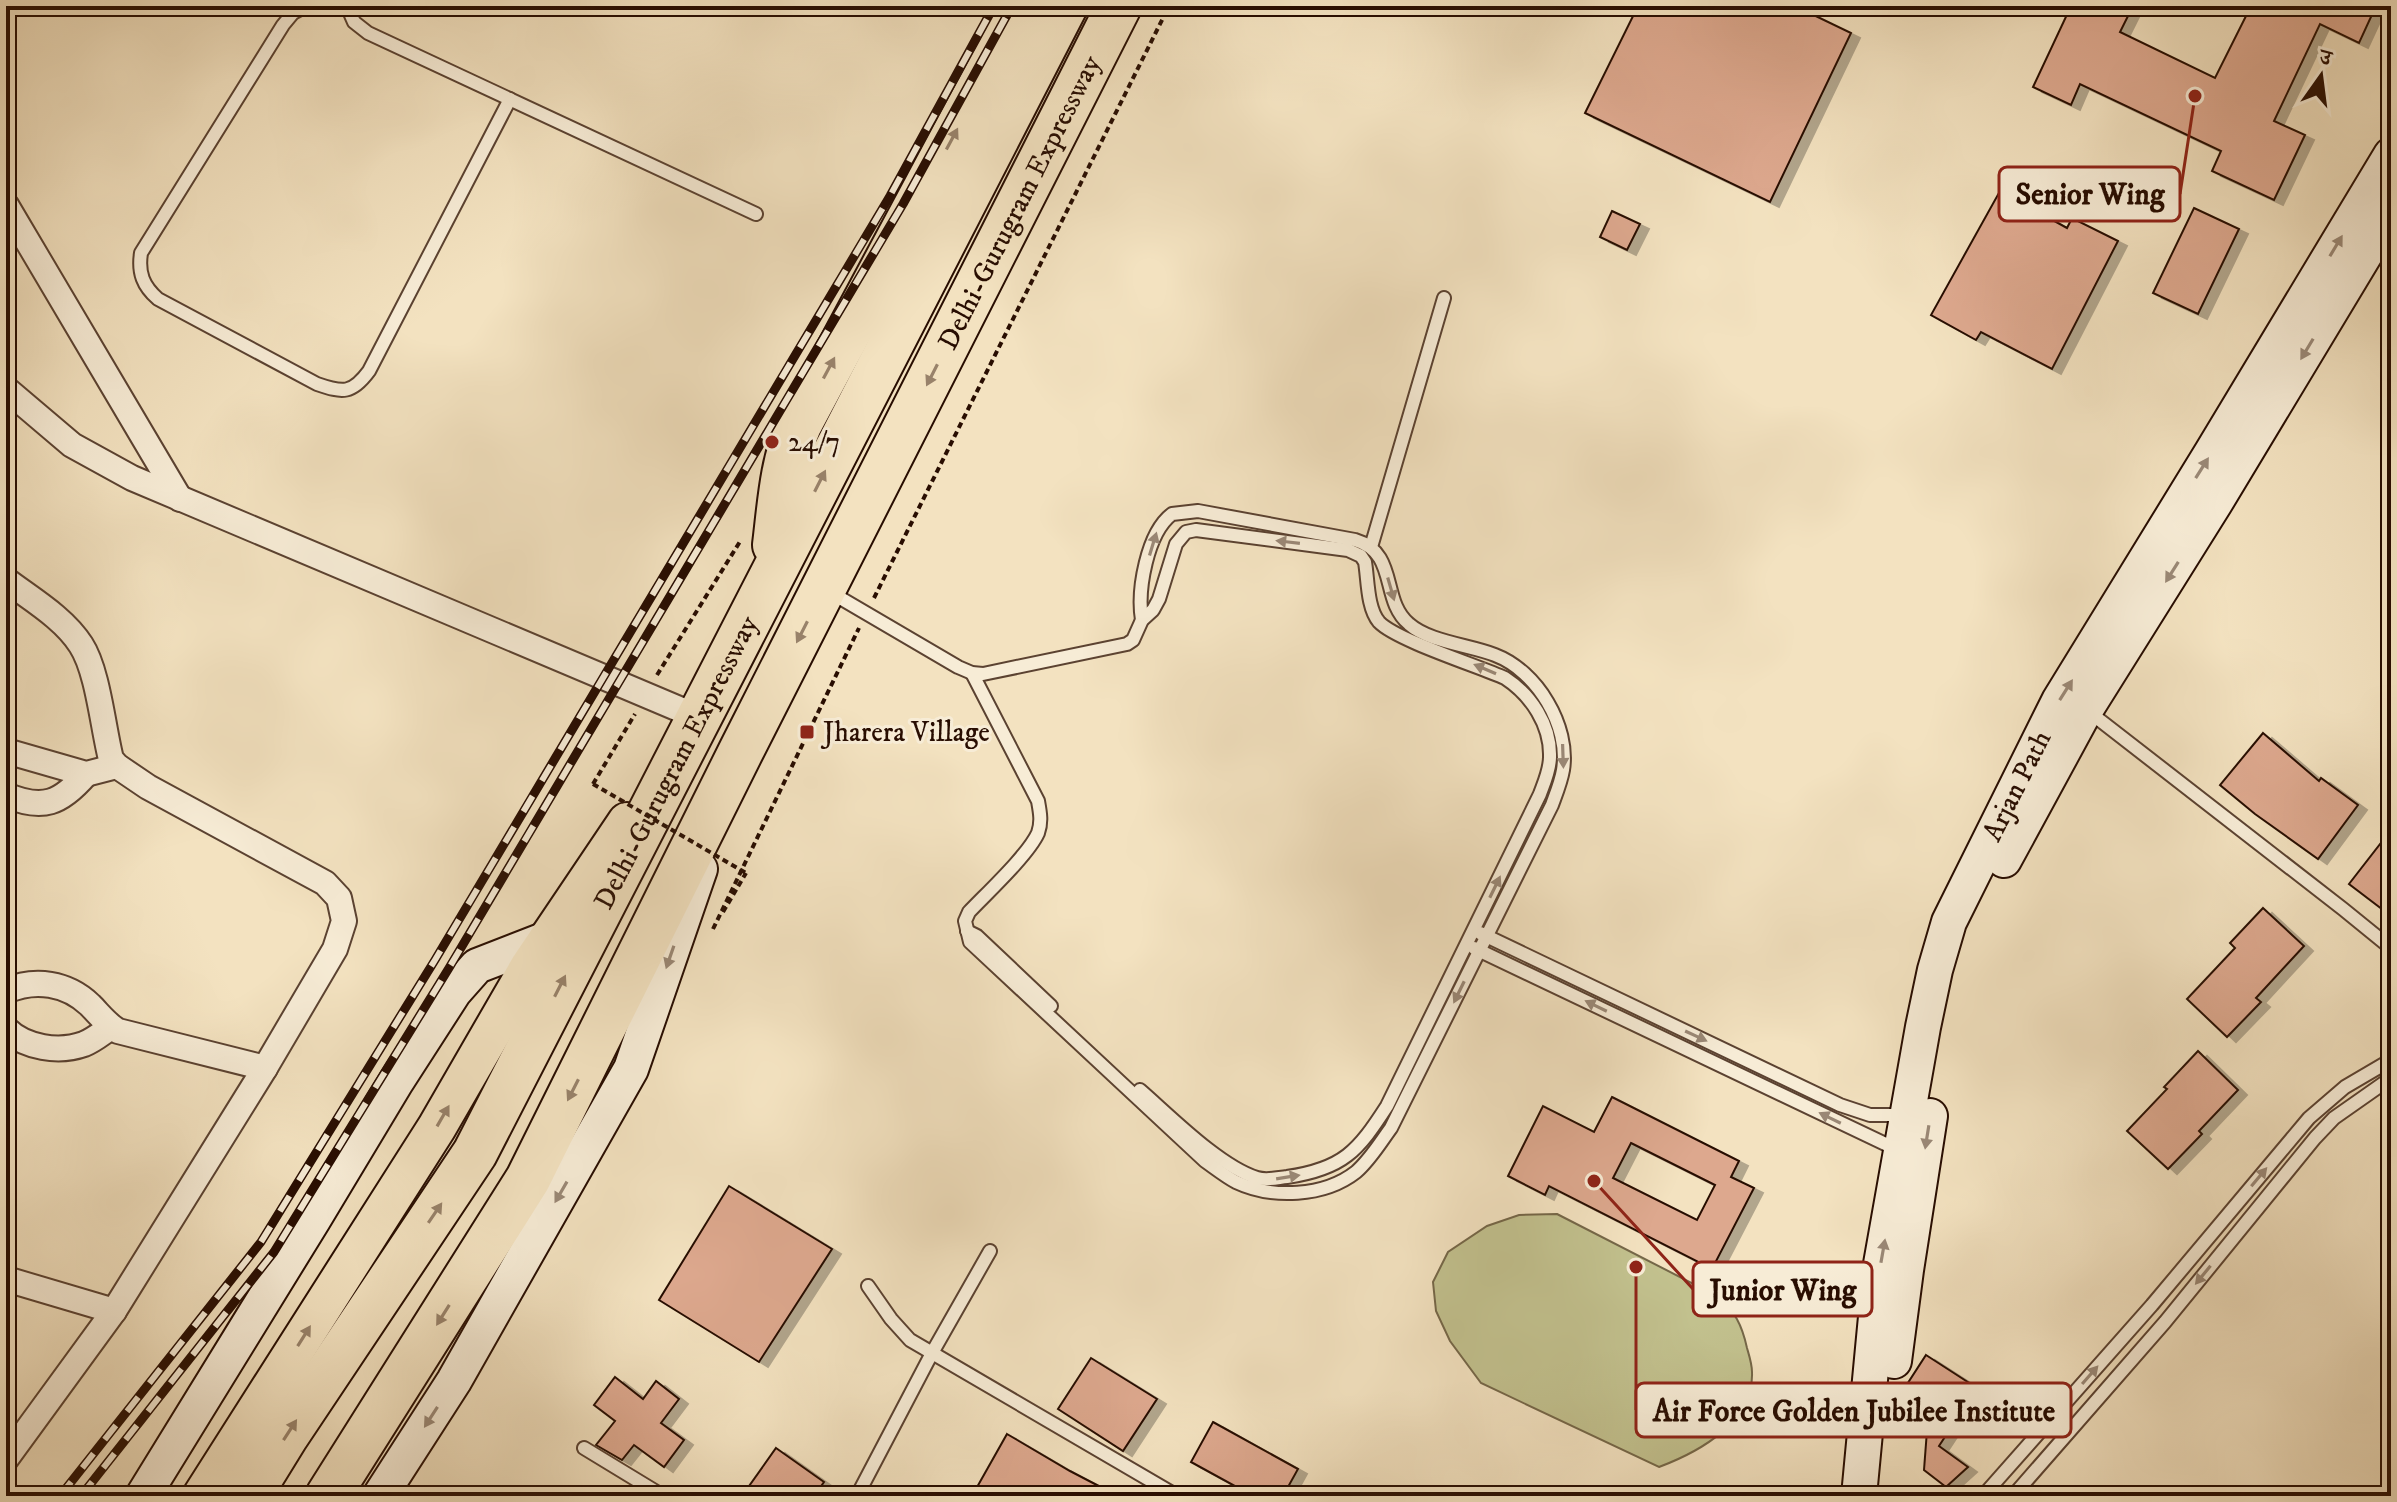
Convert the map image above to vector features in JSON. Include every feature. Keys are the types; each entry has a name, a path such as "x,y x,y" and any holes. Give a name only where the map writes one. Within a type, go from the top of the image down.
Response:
{"highway":[{"path":"771,575 785,470 794,436 1023,6"},
{"name":"Delhi-Gurugram Expressway","path":"249,1496 475,1153 1065,6"},
{"name":"Delhi-Gurugram Expressway","path":"328,1496 528,1179 1119,6"}],"main road":[{"name":"Arjan Path","path":"1876,1495 1881,1264 1935,970 1949,922 2059,701 2391,155"},
{"name":"Arjan Path","path":"1876,1495 1906,1270 1941,1047 1974,915 2086,709 2215,503 2391,211"},
{"path":"202,1496 437,1127 530,966 698,717"},
{"path":"380,1496 454,1381 631,1069 741,751"},
{"path":"143,1496 454,992 477,966 549,938"}],"street":[{"path":"6,205 180,499"},
{"path":"6,389 83,452 132,478 698,717"},
{"path":"6,580 72,632 83,647 90,664 111,759 117,766 148,787 325,883 339,898 344,921 335,949 265,1068 114,1311 6,1459"},
{"path":"6,751 86,774 117,766"},
{"path":"6,795 33,803 53,802 74,788 86,774"},
{"path":"6,991 24,984 39,983 68,989 91,1006 111,1027 129,1035 265,1068"},
{"path":"6,1029 18,1039 37,1045 69,1048 93,1040 111,1027"},
{"path":"6,1279 114,1311"}],"lane":[{"path":"306,6 293,13 283,25 141,253 139,267 143,284 158,299 317,384 335,390 348,390 358,386 369,371 510,99"},
{"path":"346,6 354,22 368,33 756,214"},
{"path":"1371,547 1444,298"},
{"path":"972,673 1038,801 1041,817 1039,831 1031,844 969,912 965,921 970,942 1205,1161 1239,1183 1284,1193 1311,1191 1338,1183 1371,1156 1391,1128 1552,805 1563,769 1562,738 1546,700 1511,663 1409,625 1396,606 1382,560 1371,547 1355,540 1198,511 1172,514 1158,529 1145,570 1140,597 1142,620"},
{"path":"824,589 972,673 994,673 1127,644 1133,640 1142,620 1159,599 1176,544 1186,532 1196,530 1348,550 1361,556 1365,562 1375,614 1385,627 1516,685 1534,705 1547,731 1550,758 1540,794 1387,1106 1352,1153 1318,1172 1272,1180 1259,1179 1237,1169 1183,1127 1106,1059 977,936 967,931"},
{"path":"2086,709 2391,948"},
{"path":"1474,930 1848,1108 1882,1116 1907,1115"},
{"path":"1467,944 1901,1151"},
{"path":"1983,1496 2152,1305 2309,1118 2345,1087 2391,1060"},
{"path":"2013,1496 2165,1322 2315,1138 2334,1118 2391,1078"},
{"path":"857,1496 990,1251"},
{"path":"868,1286 910,1340 1177,1496"},
{"path":"584,1448 663,1496"}],"path":[{"path":"625,733 593,784 746,873 706,942 866,614 1169,6"}],"shaded area":[{"path":"1557,1214 1717,1296 1737,1319 1751,1363 1750,1390 1734,1420 1707,1444 1659,1467 1481,1383 1450,1341 1436,1311 1433,1282 1448,1252 1487,1226 1519,1215"}],"building":[{"path":"1638,6 1795,6 1851,33 1770,202 1585,113"},
{"path":"2071,6 2133,6 2120,32 2215,78 2251,6 2376,6 2359,43 2320,24 2274,121 2305,135 2274,200 2212,171 2221,151 2080,84 2071,105 2033,87"},
{"path":"2000,191 2067,228 2072,218 2118,241 2052,369 1981,332 1976,340 1931,315"},
{"path":"2194,208 2239,229 2198,314 2153,293"},
{"path":"1612,211 1640,224 1627,250 1600,237"},
{"path":"2263,733 2319,781 2321,778 2358,805 2318,859 2220,785"},
{"path":"2391,830 2391,916 2349,884"},
{"path":"2263,908 2304,946 2256,998 2261,1002 2227,1037 2187,999 2235,948 2230,943"},
{"path":"2198,1051 2238,1090 2168,1169 2127,1131"},
{"path":"1612,1097 1739,1161 1731,1177 1754,1188 1712,1269 1549,1186 1545,1195 1508,1176 1543,1106 1594,1132","holes":["1631,1143 1715,1185 1697,1220 1613,1178"]},
{"path":"729,1186 832,1249 759,1362 659,1300"},
{"path":"1926,1355 1977,1388 1939,1446 1968,1467 1946,1487 1924,1470 1929,1404 1904,1389"},
{"path":"1091,1358 1157,1399 1123,1451 1058,1409"},
{"path":"615,1377 643,1399 656,1381 679,1399 661,1423 684,1440 664,1467 634,1445 622,1460 596,1445 615,1421 594,1405"},
{"path":"1213,1422 1298,1469 1283,1496 1253,1496 1191,1462"},
{"path":"1007,1434 1070,1471 1118,1496 972,1496"},
{"path":"776,1448 824,1482 814,1496 742,1496"}],"railway":[{"path":"60,1496 261,1242 435,960 890,196 994,6"},
{"path":"81,1496 274,1252 449,968 903,204 1012,6"}],"place":[{"name":"Senior Wing","path":"2195,96"},
{"name":"24/7","path":"772,442"},
{"name":"Jharera Village","path":"807,732"},
{"name":"Junior Wing","path":"1594,1181"},
{"name":"Air Force Golden Jubilee Institute","path":"1636,1267"}]}
